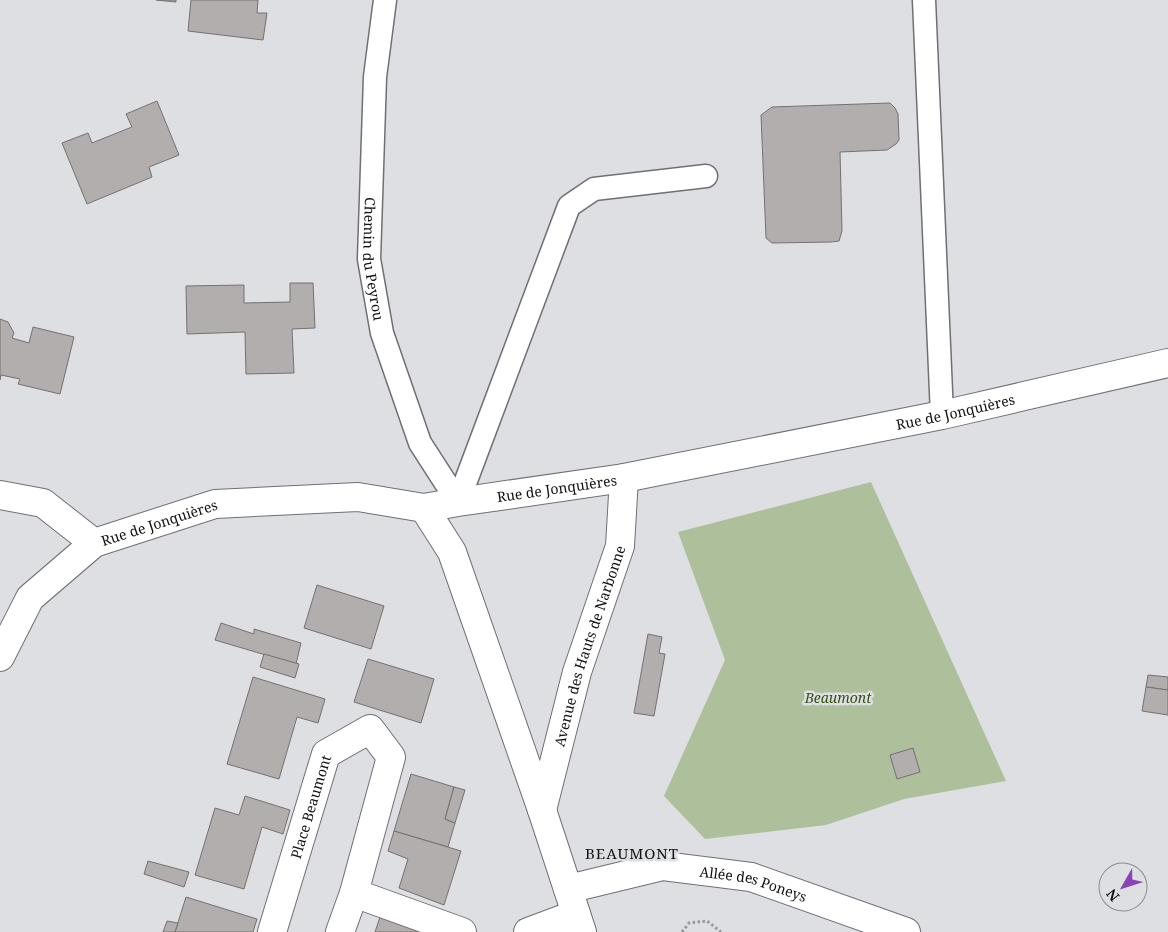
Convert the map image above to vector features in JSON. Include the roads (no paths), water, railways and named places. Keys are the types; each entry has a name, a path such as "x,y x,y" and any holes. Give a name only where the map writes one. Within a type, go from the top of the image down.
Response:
{"street":[{"name":"Rue de Jonquières","path":"0,657 30,598 94,543 215,504 358,497 424,508 624,478 942,415 1168,363"},
{"name":"Avenue des Hauts de Narbonne","path":"542,810 577,672 620,546 624,478"},
{"path":"0,495 43,503 94,543"},
{"path":"424,508 452,552 542,810 575,912"},
{"name":"Place Beaumont","path":"272,932 326,754 370,729 391,757 354,893 340,932"},
{"name":"Allée des Poneys","path":"528,932 575,912 663,866 751,876 906,932"},
{"path":"354,893 462,932"}],"lane":[{"name":"Chemin du Peyrou","path":"385,0 375,77 370,259 382,333 420,443 458,502"},
{"path":"924,0 942,415"},
{"path":"458,502 569,206 594,189 706,176"}],"district":[{"name":"BEAUMONT","path":"632,853"}],"park label":[{"name":"Beaumont","path":"838,697"}]}
